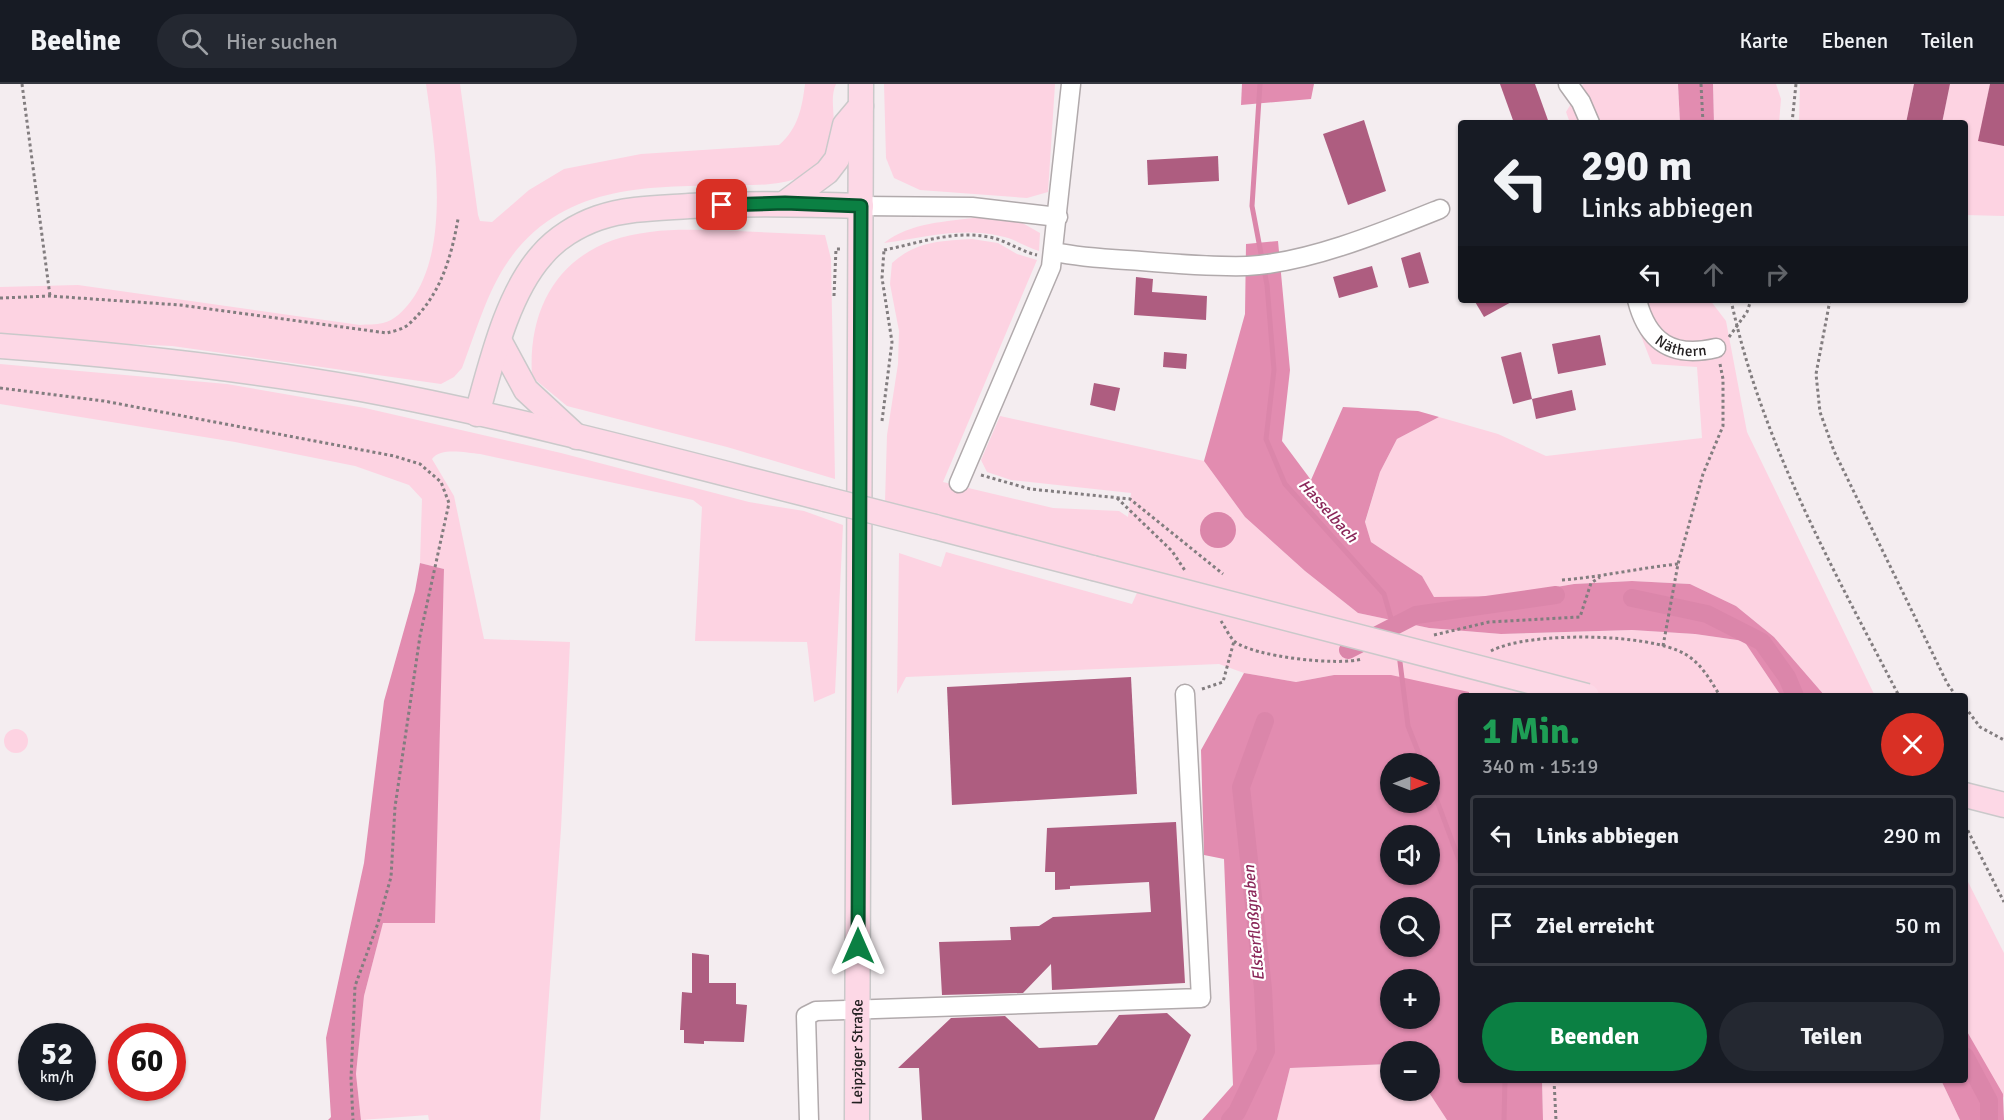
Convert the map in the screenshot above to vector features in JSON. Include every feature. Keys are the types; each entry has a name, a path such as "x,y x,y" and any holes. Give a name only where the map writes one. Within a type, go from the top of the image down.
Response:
{"main road":[{"path":"785,203 827,172 837,159 845,125 861,95"},
{"name":"Leipziger Straße","path":"857,1120 861,95"},
{"path":"477,414 513,302 529,272 552,245 585,223 636,210 785,203 861,206"},
{"path":"500,342 526,390 577,437"},
{"path":"0,346 157,359 260,373 362,390 477,414 825,499 1575,693"},
{"path":"1968,796 2004,805"}],"street":[{"path":"963,475 1047,278 1054,256 1071,84"},
{"path":"1568,84 1581,102 1589,120"},
{"path":"861,206 972,207 1058,218"},
{"path":"1054,256 1249,266 1275,262 1376,234 1440,209"},
{"name":"Näthern","path":"1638,303 1654,337 1670,348 1682,352 1699,352 1716,348"},
{"path":"809,1120 806,1016 816,1011 1201,998 1185,694"}],"path":[{"path":"21,84 50,296"},
{"path":"1701,84 1704,120"},
{"path":"1792,120 1796,84"},
{"path":"0,298 50,296 180,305 387,333 408,326 435,292 452,258 458,219"},
{"path":"861,250 884,250 937,237 974,235 1003,241 1018,250 1054,256"},
{"path":"1732,303 1737,327 1770,426 1813,530 1897,693"},
{"path":"1663,646 1678,564 1703,474 1723,426 1723,379 1716,348 1737,327 1749,303"},
{"path":"1829,303 1816,374 1820,412 1834,452 1954,693"},
{"path":"0,387 104,401 394,456 420,464 441,482 449,503 420,636 395,807 391,877 378,923 355,986 351,1078 353,1120"},
{"path":"963,475 992,479 1030,489 1130,499 1223,574"},
{"path":"1117,498 1172,550 1191,578"},
{"path":"1562,580 1600,577 1634,569 1678,564"},
{"path":"1185,694 1223,682 1234,641 1216,614"},
{"path":"1488,654 1492,650 1514,642 1570,637 1654,643 1686,654 1706,673 1718,693"},
{"path":"1968,711 1980,727 2004,740"},
{"path":"1968,831 2004,902"},
{"path":"1554,1083 1556,1120"}],"shaded area":[{"path":"426,84 460,84 480,221 492,222 529,190 564,169 641,154 779,145 791,132 798,118 805,84 836,84 833,92 834,130 828,151 821,162 813,170 793,180 759,185 642,189 612,194 583,203 556,216 531,234 509,260 488,298 462,368 454,377 441,384 172,346 0,338 0,287 78,285 360,325 380,324 391,320 411,301 423,279 436,225 436,166"},
{"path":"884,84 1055,84 1048,192 1027,198 920,190 894,178 886,158"},
{"path":"1242,84 1314,84 1311,99 1241,105"},
{"path":"1583,84 1678,84 1680,120 1569,120 1566,112"},
{"path":"1678,84 1713,84 1714,120 1680,120"},
{"path":"1713,84 1776,84 1781,99 1779,120 1714,120"},
{"path":"1800,84 1914,84 1907,120 1799,120"},
{"path":"1950,84 1990,84 1979,141 2004,146 2004,216 1968,215 1968,120 1943,120"},
{"path":"979,217 1019,221 1040,233 1039,251 1005,237 970,233 942,234 884,243 894,236 917,227"},
{"path":"715,230 825,235 831,259 835,479 727,447 567,406 532,377 532,348 537,322 546,298 559,278 576,261 597,247 621,238 658,231"},
{"path":"972,239 998,243 1017,254 1037,260 943,482 1053,508 1119,511 1128,517 1131,493 1011,480 987,472 981,460 1000,416 1204,461 1245,517 1305,571 1358,613 1429,628 1501,634 1632,630 1695,634 1744,641 1779,693 1469,693 1334,675 1296,682 1244,673 1219,664 906,677 897,694 899,553 941,567 946,552 1132,604 1147,570 885,502 887,435 898,364 899,331 890,284 892,263 911,250 939,242"},
{"path":"1278,241 1290,370 1282,441 1311,480 1343,407 1418,411 1439,417 1397,439 1380,472 1365,522 1371,542 1422,576 1434,597 1503,596 1574,584 1632,581 1690,584 1736,606 1774,637 1822,693 1779,693 1744,641 1695,634 1632,630 1501,634 1429,628 1358,613 1305,571 1245,517 1204,461 1245,314 1246,244"},
{"path":"1628,303 1712,303 1726,321 1747,432 1874,693 1822,693 1774,637 1736,606 1690,584 1632,581 1574,584 1503,596 1434,598 1422,576 1371,542 1365,523 1380,472 1397,439 1439,417 1498,434 1546,456 1702,438 1697,367 1652,364"},
{"path":"0,364 227,384 365,408 561,453 749,502 804,511 843,525 835,693 814,702 807,642 695,641 702,507 693,500 480,454 447,452 436,455 432,459 454,496 484,639 570,642 561,829 540,1120 429,1120 428,1115 361,1120 356,1074 364,996 383,923 434,923 444,569 420,563 422,499 409,485 355,466 235,442 0,404"},
{"path":"1218,512 1231,517 1236,530 1231,543 1218,548 1205,543 1200,530 1205,517"},
{"path":"420,563 444,569 435,923 383,923 364,996 356,1074 361,1120 328,1120 331,1117 326,1038 364,863 384,701 415,591"},
{"path":"1244,673 1296,682 1334,675 1391,675 1469,692 1458,693 1458,1083 1542,1083 1543,1120 1447,1120 1435,1101 1440,1101 1440,1041 1380,1041 1380,1064 1290,1068 1277,1120 1202,1120 1233,1085 1224,859 1204,855 1201,750"},
{"path":"16,729 21,730 27,736 27,746 21,752 16,753 11,752 5,746 4,741 5,736 11,730"},
{"path":"1968,882 2004,953 2004,1098 1968,1033"},
{"path":"1968,1033 2003,1094 2004,1120 1960,1120 1942,1083 1968,1083"},
{"path":"1380,1064 1380,1101 1435,1101 1447,1120 1277,1120 1290,1068"},
{"path":"1542,1083 1942,1083 1960,1120 1543,1120"}],"building":[{"path":"1500,84 1535,84 1548,120 1513,120"},
{"path":"1914,84 1950,84 1943,120 1907,120"},
{"path":"1990,84 2004,84 2004,146 1978,141"},
{"path":"1364,120 1386,191 1348,205 1323,134"},
{"path":"1218,156 1219,181 1148,185 1147,160"},
{"path":"1420,252 1429,283 1409,288 1401,258"},
{"path":"1372,266 1378,287 1339,298 1333,277"},
{"path":"1136,277 1153,279 1152,292 1207,296 1206,320 1134,315"},
{"path":"1476,303 1510,303 1484,317"},
{"path":"1600,335 1606,365 1558,374 1552,344"},
{"path":"1164,352 1187,354 1186,369 1163,367"},
{"path":"1521,352 1532,399 1513,404 1501,357"},
{"path":"1094,383 1120,388 1115,411 1090,405"},
{"path":"1572,390 1576,410 1536,419 1532,399"},
{"path":"1131,677 1137,794 952,805 947,687"},
{"path":"1176,822 1185,983 1052,990 1051,964 1023,993 942,995 939,942 1011,940 1010,927 1039,926 1053,917 1151,912 1149,882 1070,886 1070,889 1055,890 1055,872 1045,872 1047,828"},
{"path":"692,953 709,955 709,983 736,983 736,1004 747,1005 744,1042 684,1043 684,1030 680,1030 682,992 692,993"},
{"path":"1167,1013 1191,1035 1154,1120 922,1120 919,1068 898,1068 951,1018 1005,1016 1039,1048 1097,1045 1119,1015"}],"waterway":[{"name":"Hasselbach","path":"1260,84 1252,206 1267,285 1274,370 1266,439 1285,484 1384,594 1397,639"},
{"name":"Elsterfloßgraben","path":"1348,650 1416,615 1556,595"},
{"name":"Elsterfloßgraben","path":"1632,598 1707,614 1762,642 1787,677 1794,693"},
{"name":"Hasselbach","path":"1399,654 1408,726 1419,753"},
{"name":"Elsterfloßgraben","path":"1230,1120 1237,1112 1266,1051 1263,989 1241,787 1265,721"},
{"name":"Hasselbach","path":"1440,809 1458,857"},
{"name":"Elsterfloßgraben","path":"1968,1062 1989,1101 1989,1120"},
{"name":"Hasselbach","path":"1504,1120 1505,1083"}],"route":[{"path":"722,205 785,203 861,206 858,946"}]}
